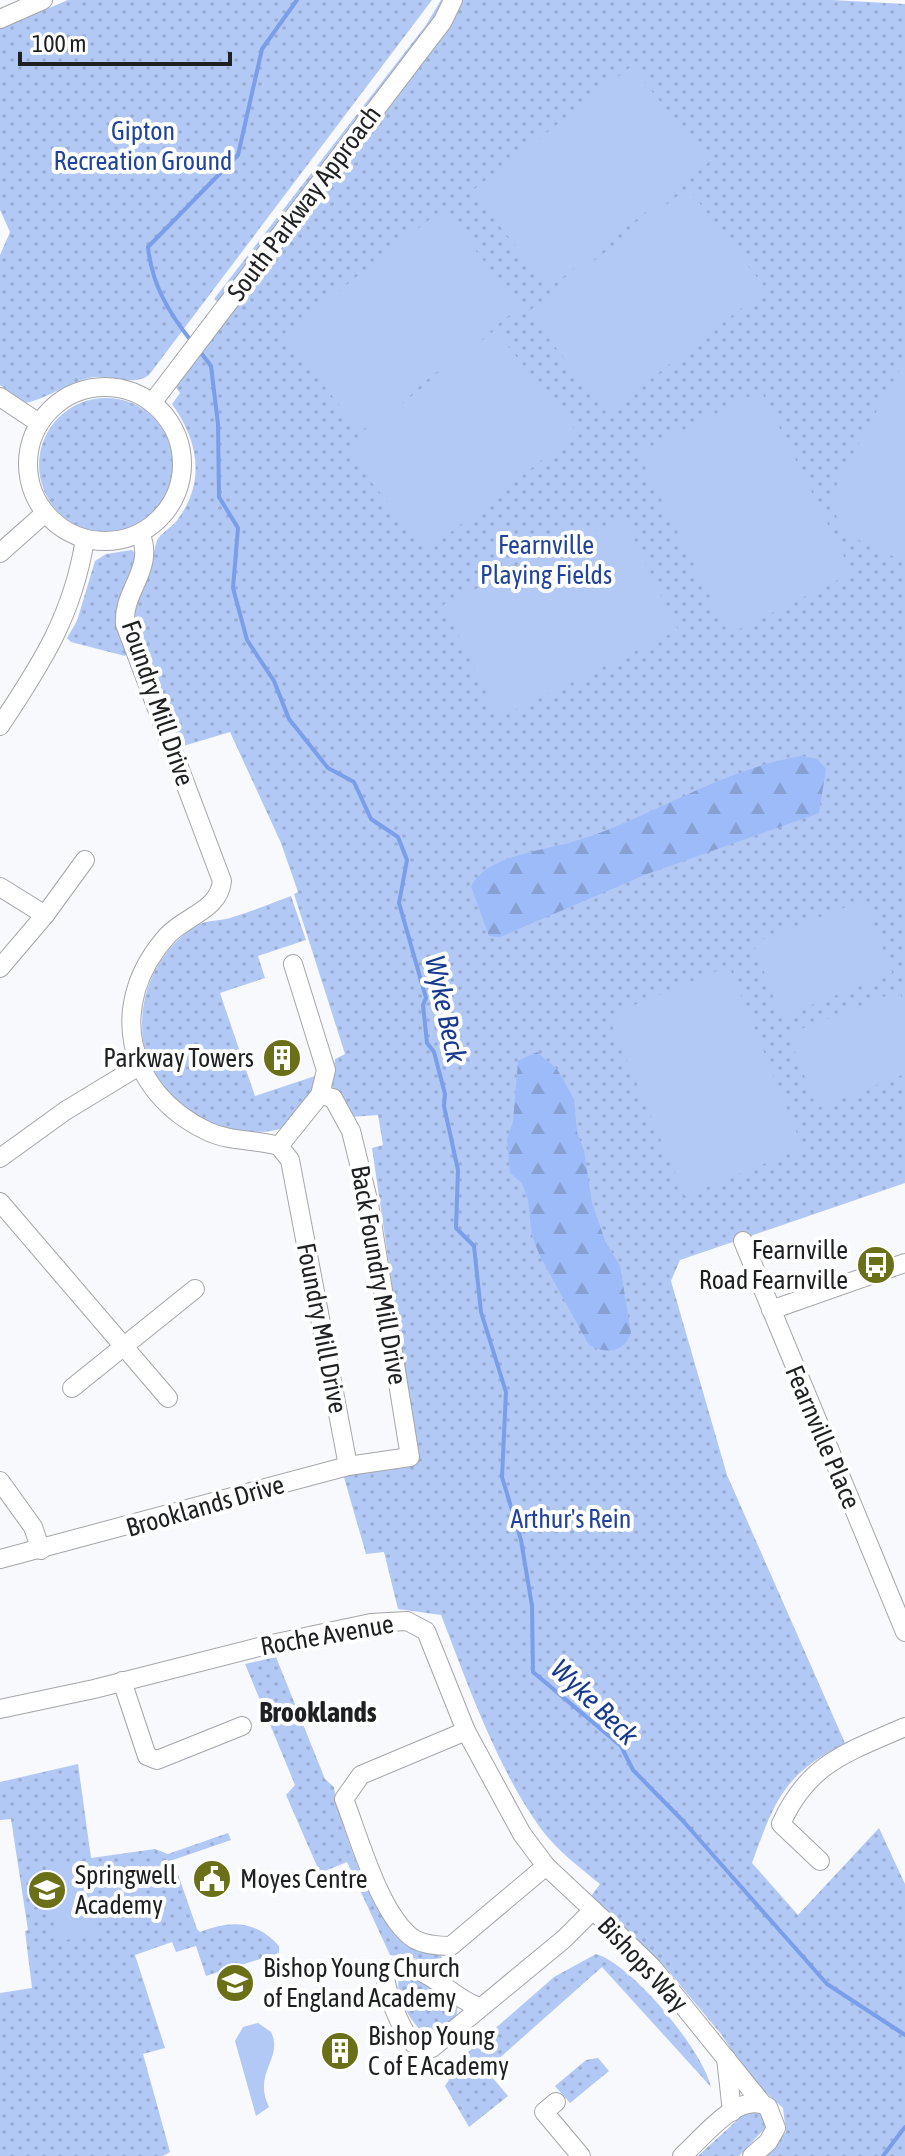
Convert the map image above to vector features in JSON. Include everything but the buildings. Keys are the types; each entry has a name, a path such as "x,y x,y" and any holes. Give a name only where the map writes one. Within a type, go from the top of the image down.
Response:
{"street":[{"path":"0,19 43,0"},
{"name":"South Parkway Approach","path":"152,403 443,21 453,0"},
{"path":"104,387 130,391 152,403 174,431 182,466 178,489 167,510 140,533 108,542 85,539 62,529 45,513 33,493 27,469 31,441 39,423 56,404 79,391 104,387"},
{"path":"0,397 39,423"},
{"path":"0,553 45,513"},
{"name":"Foundry Mill Drive","path":"139,1066 131,1016 137,983 152,953 174,929 217,898 222,881 125,624 126,606 144,565 146,548 140,533"},
{"path":"0,726 56,640 75,592 85,539"},
{"path":"0,968 45,915 85,860"},
{"path":"0,887 45,915"},
{"path":"0,1158 65,1111 139,1066 157,1094 181,1117 210,1133 279,1146 326,1096 326,1070 293,964"},
{"name":"Back Foundry Mill Drive","path":"326,1096 351,1131 369,1204 410,1457"},
{"name":"Foundry Mill Drive","path":"279,1146 290,1160 348,1466"},
{"path":"0,1202 168,1398"},
{"name":"Fearnville Place","path":"743,1241 899,1601 905,1632"},
{"path":"771,1310 905,1263"},
{"path":"72,1388 195,1289"},
{"name":"Brooklands Drive","path":"0,1559 348,1466 410,1457"},
{"path":"0,1481 33,1527 41,1550"},
{"name":"Roche Avenue","path":"0,1709 326,1632 371,1623 407,1621 426,1631 466,1731 522,1834 546,1866 593,1910"},
{"path":"122,1681 147,1756 157,1760 242,1726"},
{"path":"820,1861 781,1824 793,1796 813,1773 839,1757 905,1727"},
{"path":"466,1731 361,1775 344,1799 393,1919 415,1939 435,1946 451,1946 546,1866"},
{"name":"Bishops Way","path":"480,2007 465,2003 419,1971 406,1966 386,1972 385,1986 405,2030 413,2043 423,2049 432,2048 480,2007 593,1910 652,1967 761,2102"},
{"path":"726,2058 732,2112"},
{"path":"556,2102 544,2112 581,2156"},
{"path":"682,2156 746,2102 761,2102 773,2113 776,2128 768,2142 752,2156"}],"green space":[{"name":"Gipton Recreation Ground","path":"68,0 432,0 149,375 137,380 86,379 25,403 0,385 0,255 10,232 0,210 0,29"},
{"path":"441,0 447,0 441,11 219,303 214,299 426,25"},
{"name":"Fearnville Playing Fields","path":"463,0 832,0 905,4 905,1183 680,1260 671,1281 727,1475 845,1743 794,1778 775,1806 752,1863 798,1915 879,1828 905,1884 905,2156 764,2156 786,2132 783,2108 751,2079 721,2034 665,1967 589,1899 600,1884 554,1844 525,1805 497,1753 441,1615 398,1609 384,1552 366,1554 343,1474 418,1463 372,1148 383,1145 378,1115 351,1117 332,1086 335,1059 345,1054 281,843 230,732 180,747 132,625 157,541 176,522 193,490 193,446 172,404 180,393 175,386 452,22"},
{"path":"632,66 708,163 549,288 472,191"},
{"path":"688,188 766,289 607,413 528,312"},
{"path":"443,209 520,307 360,432 284,334"},
{"path":"495,330 577,432 427,551 345,449"},
{"path":"905,360 905,562 844,533 831,504 838,481"},
{"path":"761,391 852,573 729,634 638,453"},
{"path":"106,398 132,403 154,417 168,439 173,465 168,491 154,513 132,527 106,532 80,527 58,513 44,491 39,465 44,439 58,417 80,403"},
{"path":"623,517 678,630 499,718 443,605"},
{"path":"132,550 137,555 128,652 125,656 71,642 67,638 77,621 95,561 106,554"},
{"path":"802,756 817,759 826,769 819,813 647,874 500,937 489,936 471,886 492,866 609,829 745,771"},
{"path":"291,896 306,940 258,956 265,978 220,993 255,1096 315,1076 317,1083 283,1128 241,1131 205,1122 177,1104 157,1080 145,1051 142,1019 148,987 163,957 194,927 240,915"},
{"path":"864,900 892,973 781,1017 753,943"},
{"path":"729,966 803,1148 685,1196 608,1016"},
{"path":"899,991 905,1007 905,1074 817,1108 788,1034"},
{"path":"537,1052 557,1069 574,1099 577,1132 584,1151 592,1203 605,1241 620,1266 631,1333 624,1345 613,1350 601,1350 589,1345 540,1256 532,1236 528,1200 522,1183 510,1173 507,1139 513,1122 518,1061"},
{"path":"276,1657 325,1779 334,1787 351,1847 382,1916 405,1943 440,1953 442,1958 425,1960 390,1955 347,1862 320,1873 286,1795 295,1785 245,1664"},
{"path":"78,1764 91,1858 155,1849 168,1854 228,1833 231,1840 173,1860 197,1929 200,1932 232,1924 252,1927 279,1946 279,1953 206,1976 196,1946 176,1952 172,1942 135,1955 165,2048 143,2054 170,2152 163,2156 0,2156 0,1993 32,1988 25,1931 28,1930 11,1819 0,1820 0,1782"},
{"path":"87,1861 98,1935 58,1941 47,1867"},
{"path":"596,1954 628,1974 664,2011 695,2052 711,2087 602,1967 486,2070 508,2096 469,2127 445,2086 452,2075 451,2067 554,1977"},
{"path":"410,1975 456,2003 456,2015 449,2026 431,2035 425,2035 420,2030 399,1994 399,1979"},
{"path":"258,2023 271,2032 274,2050 264,2085 269,2107 256,2116 235,2041 243,2027"},
{"path":"598,2058 609,2071 570,2103 555,2086 586,2060"},
{"path":"754,2111 762,2115 766,2127 739,2156 698,2156 745,2113"}],"waterway":[{"name":"Wyke Beck","path":"192,342 163,298 153,274 148,247 238,155 262,49 297,0"},
{"name":"Wyke Beck","path":"198,349 211,366 218,424 219,497 238,528 233,588 247,640 274,681 289,719 328,768 354,782 371,819 398,837 407,860 399,903 426,998 423,1005 427,1043 434,1052 445,1094 444,1106 458,1170 456,1228 474,1246 481,1312 506,1392 502,1477 521,1540 532,1606 533,1672 621,1746 633,1770 683,1821 827,1984 905,2035"},
{"path":"883,2156 905,2127"}],"place":[{"name":"Parkway Towers","path":"282,1058"},
{"name":"Fearnville Road Fearnville","path":"876,1265"},
{"name":"Moyes Centre","path":"212,1879"},
{"name":"Springwell Academy","path":"47,1890"},
{"name":"Bishop Young Church of England Academy","path":"235,1983"},
{"name":"Bishop Young C of E Academy","path":"340,2051"}],"district":[{"name":"Brooklands","path":"318,1712"}],"park label":[{"name":"Arthur's Rein","path":"571,1519"}]}
